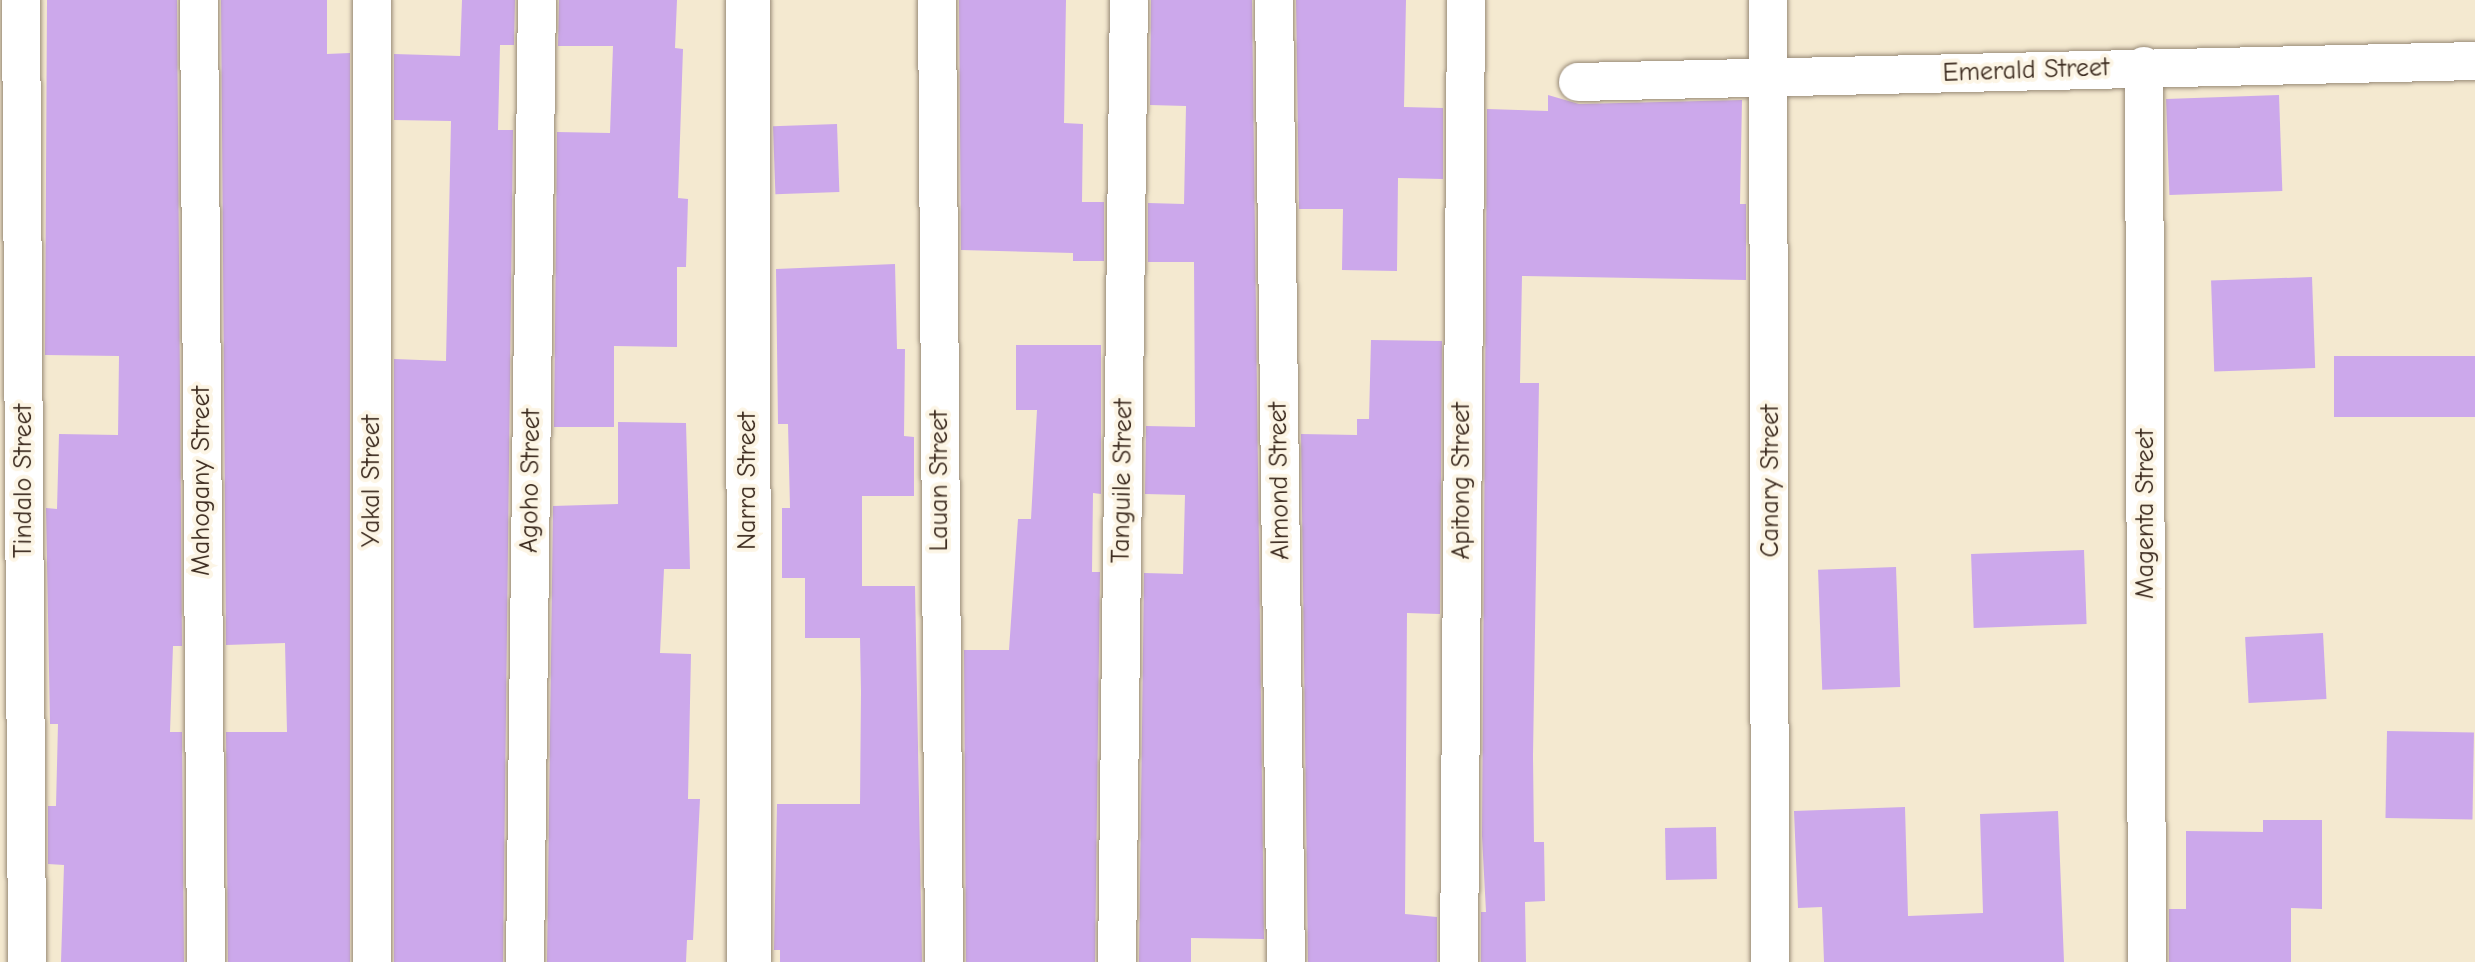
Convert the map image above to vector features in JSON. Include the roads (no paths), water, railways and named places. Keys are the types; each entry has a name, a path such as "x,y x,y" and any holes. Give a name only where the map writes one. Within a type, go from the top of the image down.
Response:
{"street":[{"name":"Tindalo Street","path":"21,0 27,962"},
{"name":"Mahogany Street","path":"199,0 206,962"},
{"name":"Yakal Street","path":"372,0 372,962"},
{"name":"Agoho Street","path":"525,962 537,0"},
{"name":"Narra Street","path":"748,0 749,962"},
{"name":"Lauan Street","path":"937,0 944,962"},
{"name":"Tanguile Street","path":"1117,962 1129,0"},
{"name":"Almond Street","path":"1274,0 1286,962"},
{"name":"Apitong Street","path":"1459,962 1466,0"},
{"name":"Canary Street","path":"1768,0 1772,81 1770,962"},
{"name":"Emerald Street","path":"1578,82 1772,81 2144,66 2475,61"},
{"name":"Magenta Street","path":"2144,66 2147,962"}]}
